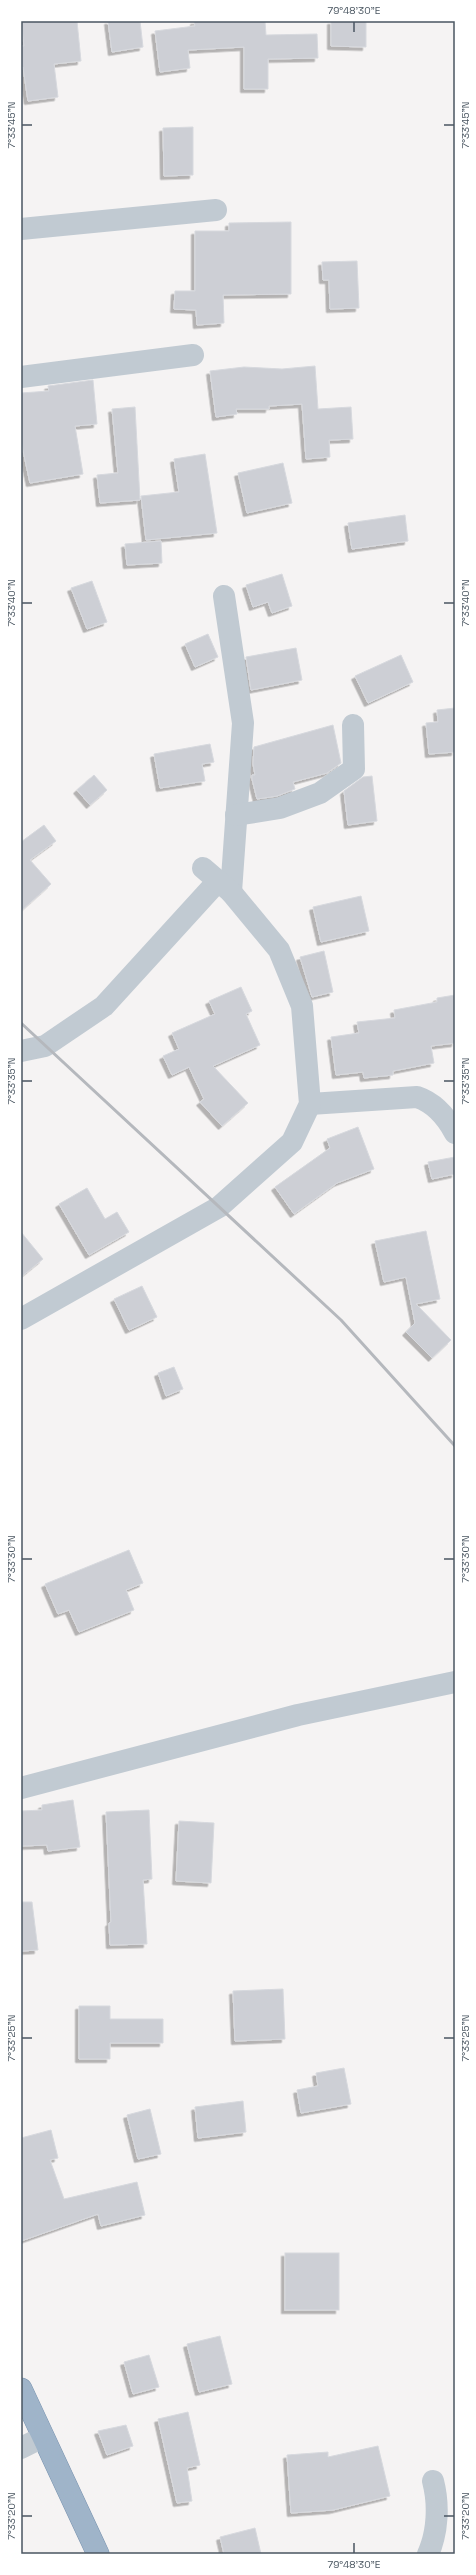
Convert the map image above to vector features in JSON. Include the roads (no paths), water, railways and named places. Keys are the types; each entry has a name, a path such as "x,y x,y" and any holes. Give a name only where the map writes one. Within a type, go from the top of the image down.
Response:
{"highway":[{"path":"21,2389 98,2554"}],"street":[{"path":"21,229 216,210"},
{"path":"21,377 193,355"},
{"path":"21,1051 45,1046 104,1006 218,880 236,815 243,723 224,596"},
{"path":"236,815 280,808 320,793 354,768 353,725"},
{"path":"21,1319 219,1207 292,1142 310,1104 302,1006 279,950 218,880"},
{"path":"310,1104 417,1097 429,1101 448,1119 455,1133"},
{"path":"21,1788 298,1715 455,1682"},
{"path":"21,2448 43,2437"},
{"path":"428,2554 437,2514 433,2481"}],"railway":[{"path":"21,1023 341,1320 455,1446"}]}
